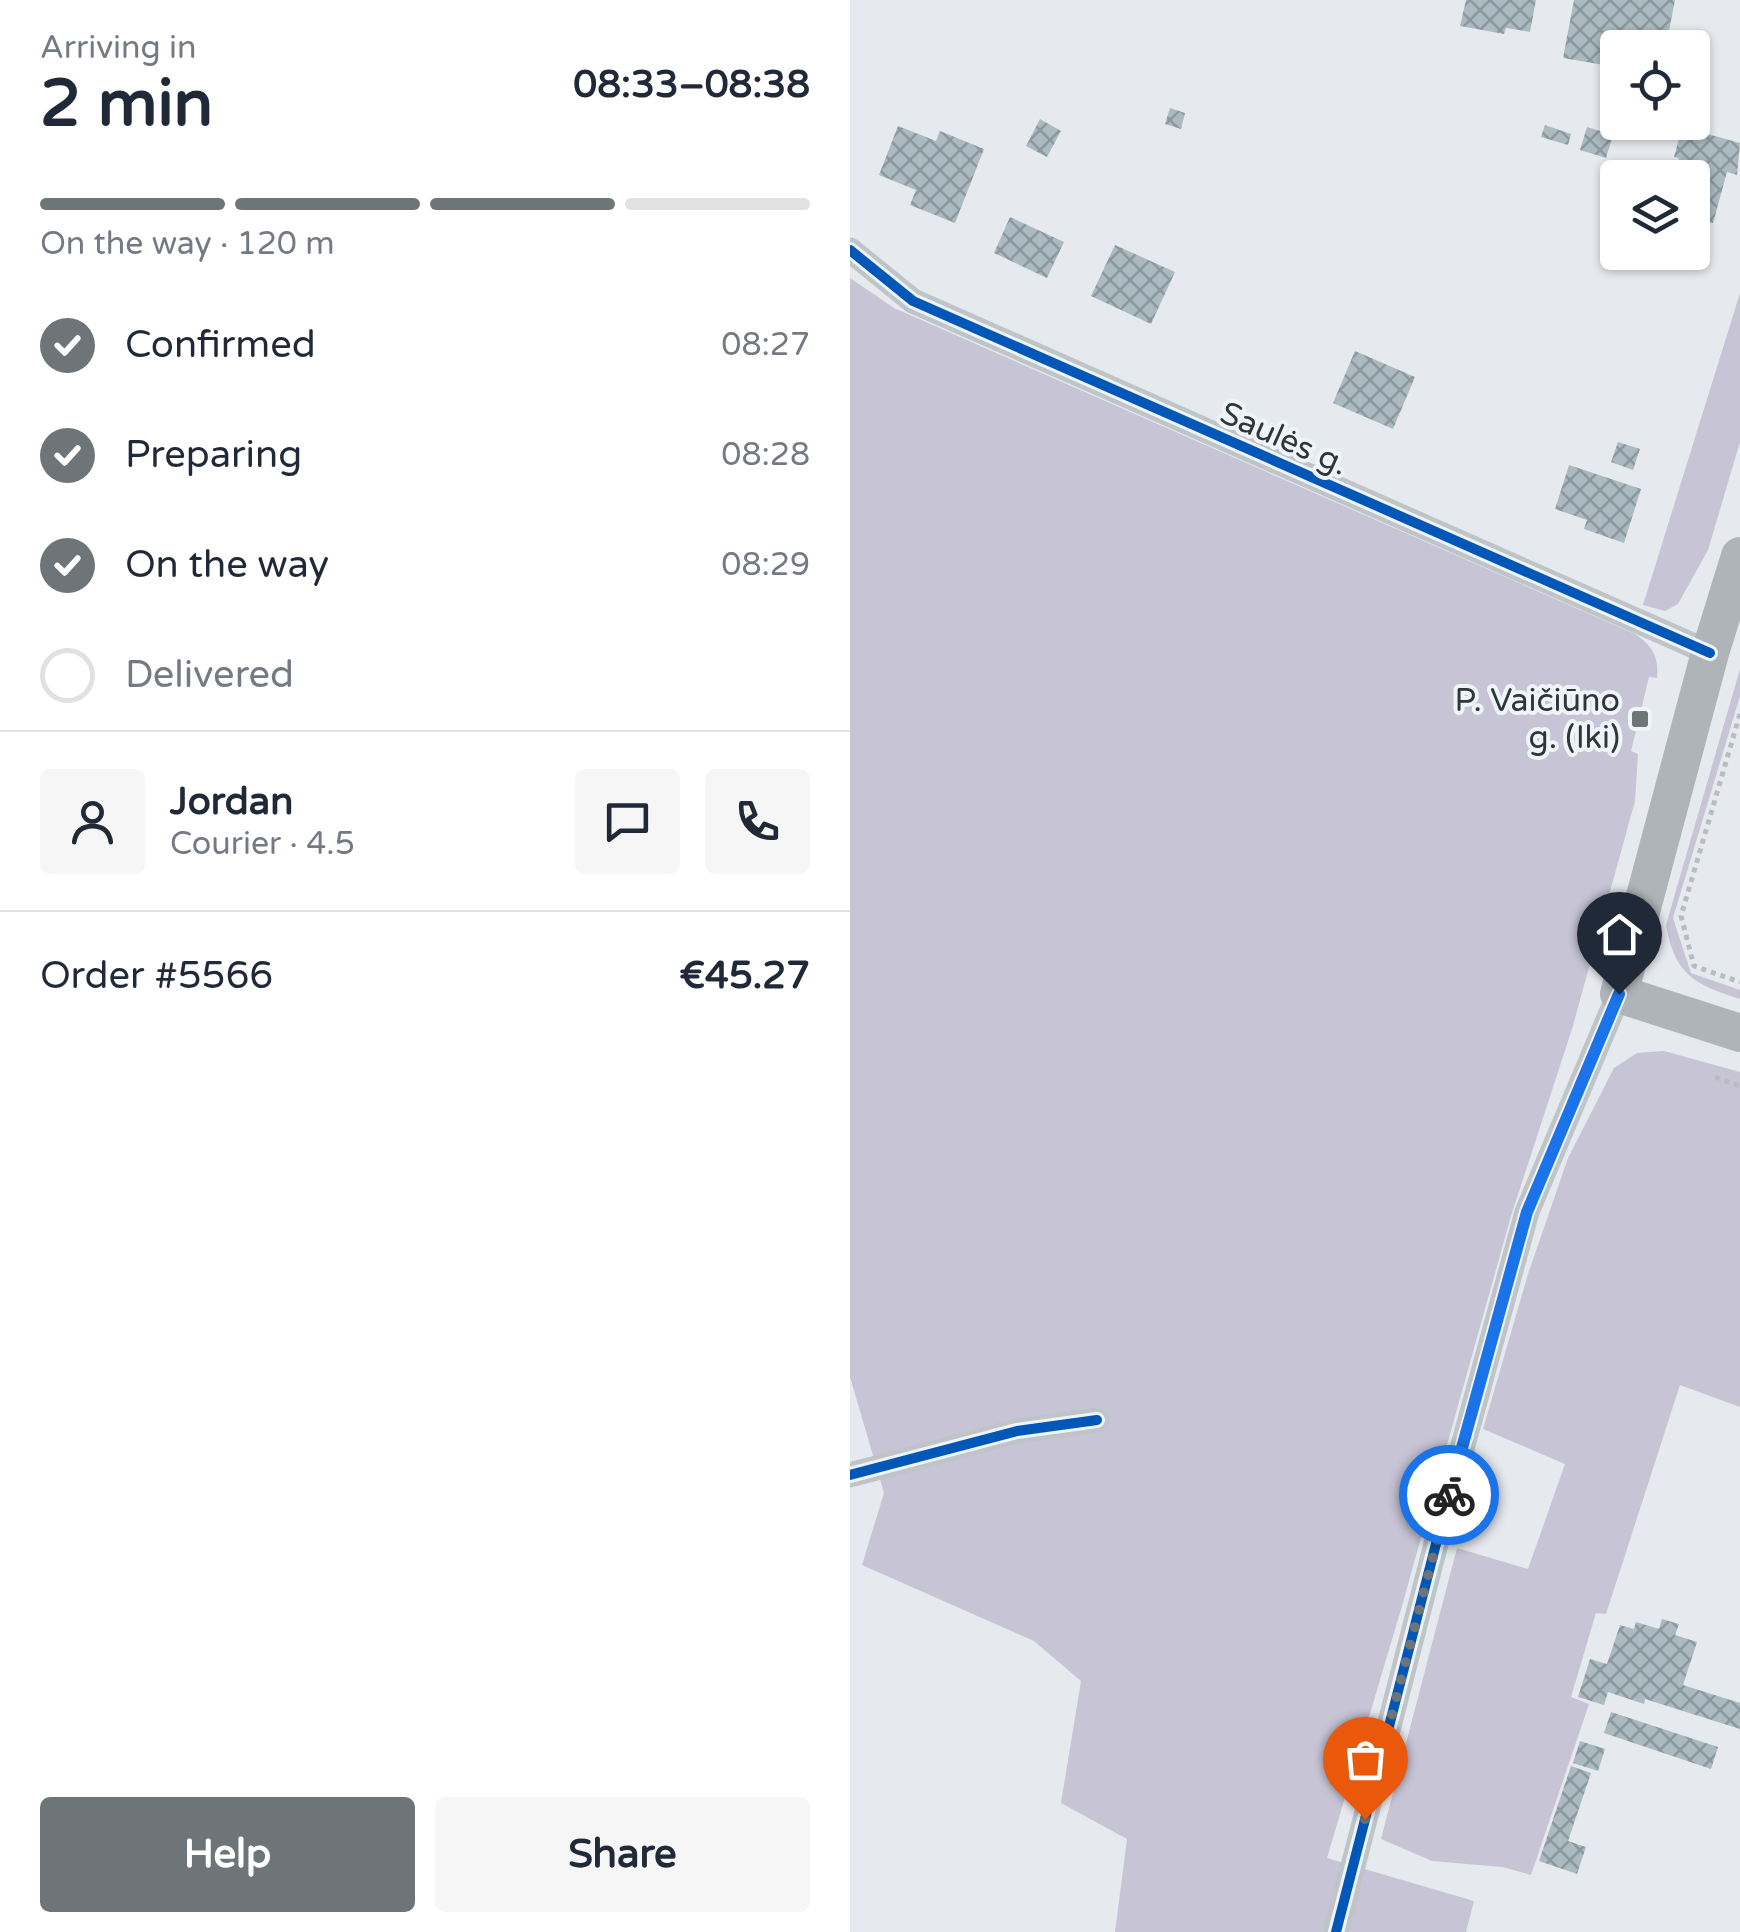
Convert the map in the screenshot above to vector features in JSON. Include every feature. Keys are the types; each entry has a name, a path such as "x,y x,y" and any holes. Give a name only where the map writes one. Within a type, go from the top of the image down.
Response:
{"main road":[{"path":"1740,556 1619,994 1740,1033"}],"street":[{"name":"Saulės g.","path":"850,250 914,301 1710,654"},
{"path":"1336,1932 1436,1540 1527,1212 1619,994"},
{"path":"850,1475 1017,1431 1097,1420"}],"path":[{"path":"1740,714 1681,916 1694,966 1740,982"},
{"path":"1715,1077 1740,1086"}],"shaded area":[{"path":"850,278 894,308 1635,634 1656,658 1657,678 1649,677 1631,751 1638,754 1635,801 1572,1029 1511,1216 1327,1858 1474,1901 1466,1932 1115,1932 1127,1839 1061,1803 1081,1681 1034,1641 862,1565 884,1493 850,1377"},
{"path":"1740,293 1740,442 1708,550 1678,604 1665,611 1643,605"},
{"path":"1740,669 1740,696 1673,918 1691,973 1740,990 1740,999 1689,975 1675,956 1666,925"},
{"path":"1664,1051 1740,1072 1740,1407 1680,1385 1606,1614 1596,1613 1571,1697 1589,1704 1531,1875 1502,1867 1432,1861 1381,1839 1457,1548 1528,1569 1565,1464 1483,1429 1528,1274 1568,1158 1614,1068 1637,1053"}],"building":[{"path":"1466,0 1536,0 1530,32 1506,28 1504,34 1460,26"},
{"path":"1574,0 1675,0 1669,30 1600,30 1600,64 1563,58"},
{"path":"1170,108 1185,113 1181,129 1165,124"},
{"path":"1040,119 1061,131 1047,157 1026,146"},
{"path":"1545,125 1571,134 1568,145 1541,137"},
{"path":"898,126 936,141 940,131 984,149 955,223 910,205 916,190 879,175"},
{"path":"1587,127 1600,131 1600,140 1611,140 1606,158 1580,150"},
{"path":"1710,135 1740,143 1737,175 1727,172 1713,223 1710,160 1674,157 1679,140 1710,140"},
{"path":"1010,217 1064,242 1047,278 994,253"},
{"path":"1115,245 1175,272 1151,324 1091,296"},
{"path":"1355,351 1415,377 1393,429 1333,403"},
{"path":"1618,442 1640,449 1633,470 1611,462"},
{"path":"1569,465 1641,489 1624,543 1584,529 1587,520 1555,509"},
{"path":"1662,1619 1679,1624 1675,1635 1697,1642 1683,1685 1740,1703 1740,1729 1645,1699 1644,1704 1608,1692 1604,1705 1578,1697 1590,1659 1607,1664 1620,1625 1634,1629 1636,1622 1659,1629"},
{"path":"1611,1712 1718,1747 1711,1769 1604,1733"},
{"path":"1580,1741 1605,1749 1598,1771 1573,1763"},
{"path":"1571,1766 1591,1773 1568,1841 1586,1847 1577,1874 1539,1861"}],"cycle path":[{"path":"850,250 913,301 1710,653"},
{"path":"1336,1932 1527,1212 1619,994"},
{"path":"850,1475 1017,1431 1097,1420"}],"way so far":[{"path":"1365,1819 1449,1495"}],"place":[{"name":"P. Vaičiūno g. (Iki)","path":"1640,719"}],"route":[{"path":"1449,1495 1527,1212 1619,994"}]}
